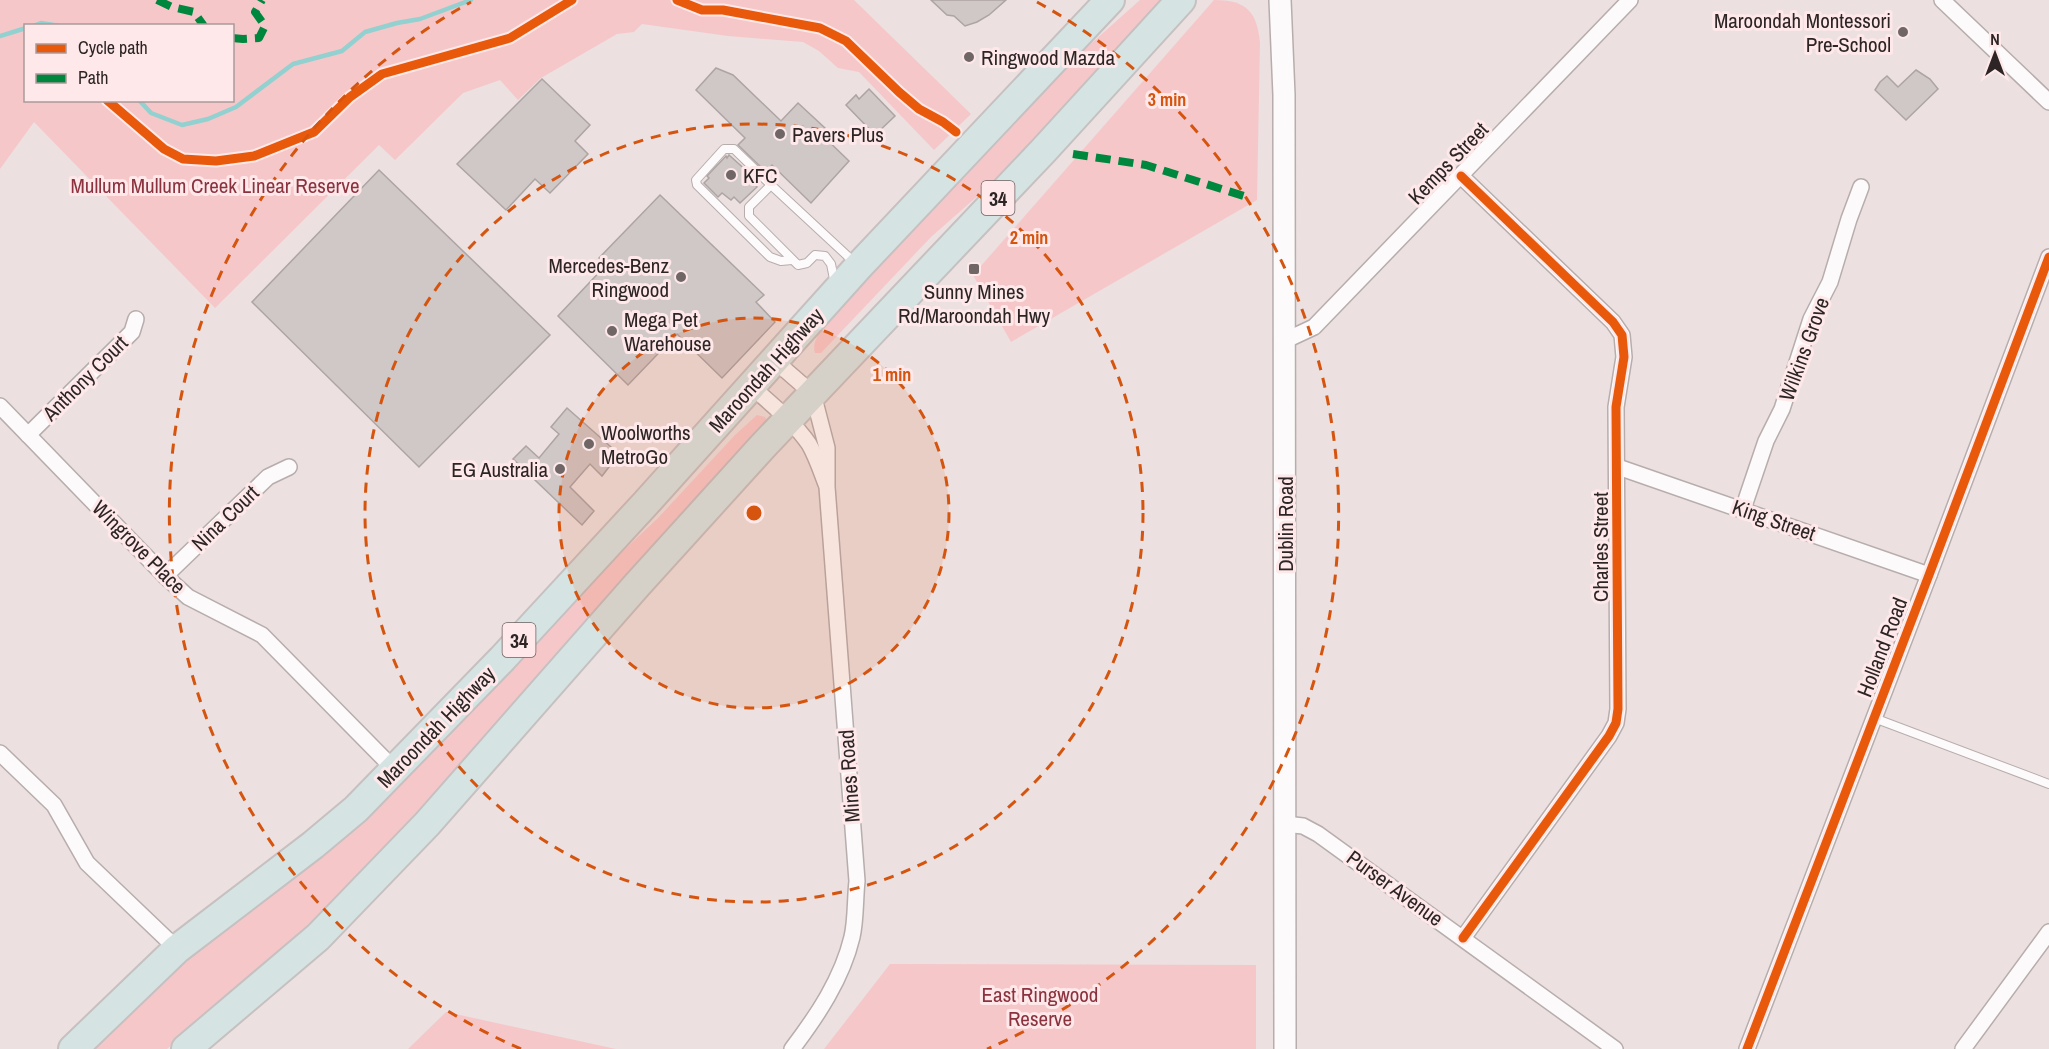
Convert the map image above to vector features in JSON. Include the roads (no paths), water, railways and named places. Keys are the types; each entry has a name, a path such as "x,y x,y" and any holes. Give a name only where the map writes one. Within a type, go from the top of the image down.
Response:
{"highway":[{"name":"Maroondah Highway","path":"73,1049 177,949 313,845 356,809 519,641 859,266 1110,0"},
{"name":"34","path":"186,1049 318,937 427,824 637,585 788,419 1044,150 1181,0"}],"main road":[{"name":"Dublin Road","path":"1280,0 1284,95 1285,1049"}],"street":[{"name":"Kemps Street","path":"1284,341 1314,327 1630,0"},
{"path":"1942,0 2049,102"},
{"name":"Charles Street","path":"1461,176 1614,322 1623,335 1624,357 1617,407 1618,709 1616,723 1609,736 1463,938"},
{"name":"Wilkins Grove","path":"1743,509 1766,441 1782,409 1810,320 1830,282 1861,187"},
{"name":"Holland Road","path":"1747,1049 2049,258"},
{"name":"Anthony Court","path":"28,435 132,332 136,319"},
{"path":"775,361 813,394"},
{"name":"Mines Road","path":"751,386 788,419 810,446 827,487"},
{"name":"Mines Road","path":"792,1049 824,1005 836,980 852,937 857,881 827,487 827,448 813,394"},
{"name":"Wingrove Place","path":"0,406 165,576 188,597 262,635 394,770"},
{"name":"Nina Court","path":"165,576 268,477 289,467"},
{"name":"King Street","path":"1618,467 1929,575"},
{"path":"0,753 54,805 87,864 177,949"},
{"name":"Purser Avenue","path":"1285,824 1304,826 1318,834 1615,1049"},
{"path":"1963,1049 2049,932"}],"lane":[{"path":"792,260 781,261 770,257 697,185 696,180 724,148 730,147 739,153 859,266"},
{"path":"771,185 749,207 749,216 798,266 807,263 815,255 825,256 831,264 836,291"},
{"path":"1874,718 2049,784"}],"waterway":[{"path":"141,102 151,113 182,125 208,119 236,107 293,64 342,51 365,32 420,19 471,0"},
{"path":"38,24 47,24"},
{"path":"0,36 24,29"}],"place":[{"name":"Maroondah Montessori Pre-School","path":"1903,32"},
{"name":"Ringwood Mazda","path":"969,57"},
{"name":"Pavers Plus","path":"780,134"},
{"name":"KFC","path":"731,175"},
{"name":"Sunny Mines Rd/Maroondah Hwy","path":"974,269"},
{"name":"Mercedes-Benz Ringwood","path":"681,277"},
{"name":"Mega Pet Warehouse","path":"612,331"},
{"name":"Woolworths MetroGo","path":"589,444"},
{"name":"EG Australia","path":"560,469"}],"park label":[{"name":"Mullum Mullum Creek Linear Reserve","path":"215,185"},
{"name":"East Ringwood Reserve","path":"1040,1006"}]}
